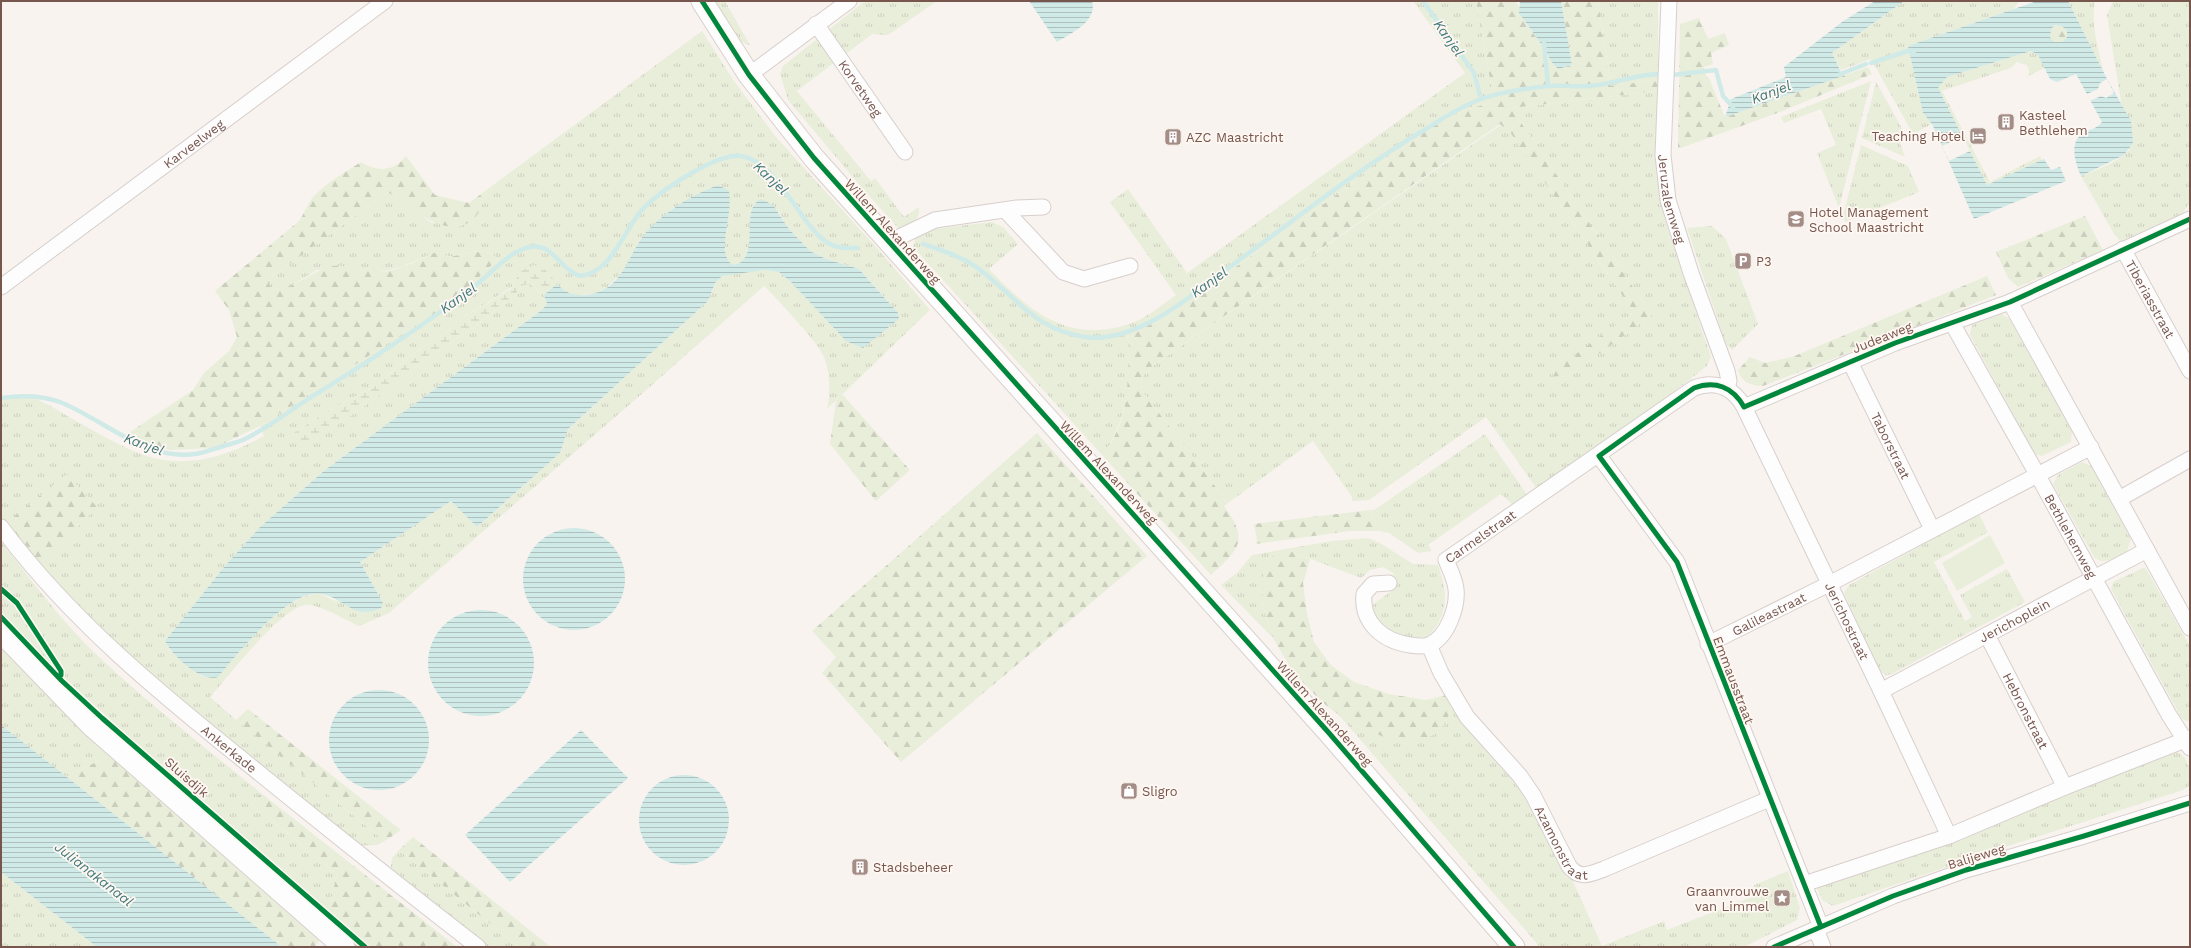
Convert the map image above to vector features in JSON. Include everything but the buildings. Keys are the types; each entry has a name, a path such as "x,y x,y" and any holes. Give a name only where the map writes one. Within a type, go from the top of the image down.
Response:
{"street":[{"name":"Karveelweg","path":"1,287 385,1"},
{"name":"Willem Alexanderweg","path":"702,1 749,75 814,158 1329,733 1514,947"},
{"path":"749,75 849,1"},
{"name":"Jeruzalemweg","path":"1669,1 1663,155 1668,200 1691,273 1728,375 1727,388"},
{"name":"Korvetweg","path":"816,24 905,152"},
{"name":"Willem Alexanderweg","path":"889,242 935,220 1005,210 1043,207"},
{"path":"1005,210 1064,272 1084,279 1130,266"},
{"name":"Judeaweg","path":"1744,407 1895,343 2010,302 2190,219"},
{"name":"Tiberiasstraat","path":"2123,249 2190,370"},
{"path":"2010,302 2190,628"},
{"name":"Bethlehemweg","path":"1952,323 2037,474 2169,715 2189,742"},
{"name":"Taborstraat","path":"1850,362 1932,529"},
{"path":"1599,456 1694,388 1710,384 1727,388 1737,396 1744,407"},
{"name":"Jerichostraat","path":"1744,407 1949,836"},
{"path":"1829,584 2091,447"},
{"name":"Emmausstraat","path":"1599,456 1677,562 1769,799 1804,884 1819,928 1823,947"},
{"name":"Carmelstraat","path":"1429,645 1439,638 1447,625 1455,606 1456,590 1453,577 1446,560 1599,456"},
{"path":"2120,499 2190,459"},
{"name":"Ankerkade","path":"1,527 41,576 84,623 163,696 478,947"},
{"name":"Jerichoplein","path":"1881,691 2147,550"},
{"path":"1389,583 1373,584 1364,594 1364,610 1371,624 1384,636 1392,640 1419,646 1429,645"},
{"name":"Galileastraat","path":"1708,644 1829,584"},
{"name":"Sluisdijk","path":"1,632 91,725 344,947"},
{"name":"Hebronstraat","path":"1987,635 2064,787"},
{"name":"Azamonstraat","path":"1429,645 1441,673 1467,718 1520,776 1533,795 1569,866 1579,875 1588,875 1604,869 1769,799"},
{"name":"Balijeweg","path":"1804,884 1949,836 2064,787 2189,742"},
{"name":"Balijeweg","path":"1774,947 1893,896 1966,870 2084,836 2190,803"}],"green space":[{"path":"713,1 725,1 750,45 743,43 732,34"},
{"path":"865,1 937,1 888,35 872,34 797,91 871,181 875,178 904,217 919,207 919,213 916,220 899,229 862,188 788,100 780,74 783,66"},
{"path":"1413,1 1476,1 1494,102 1465,110 1436,124 1174,311 1138,331 1127,335 1130,366 1126,398 1117,429 1103,456 913,247 916,236 925,230 992,222 1003,227 1018,244 989,269 1019,298 1035,310 1051,320 1068,326 1087,330 1107,329 1135,322 1176,295 1110,202 1128,189 1187,273 1465,73"},
{"path":"1476,1 1516,1 1525,22 1544,48 1551,61 1572,65 1561,1 1598,1 1611,86 1658,80 1657,91 1511,108 1652,315 1567,377 1554,376 1554,370 1634,312 1510,132 1500,124 1151,367 1144,375 1141,381 1142,391 1228,503 1224,506 1237,527 1239,536 1238,544 1229,558 1211,575 1103,456 1115,436 1125,406 1129,358 1129,344 1127,335 1138,331 1174,311 1436,124 1465,110 1494,102"},
{"path":"1598,1 1658,1 1658,80 1611,86"},
{"path":"1904,1 2019,1 2014,9 1908,46 1923,113 1932,124 1913,134 1871,59 1841,70 1832,53"},
{"path":"2068,1 2095,1 2094,19 2097,46 2104,73"},
{"path":"2113,1 2190,1 2190,202 2183,213 2121,242 2114,234 2081,176 2108,165 2129,150 2131,121 2122,108 2107,15"},
{"path":"1699,18 1708,39 1725,33 1729,45 1711,53 1713,64 1704,67 1706,76 1709,78 1725,117 1868,67 1872,74 1780,112 1678,149 1680,24"},
{"path":"2058,25 2064,28 2067,34 2064,40 2058,43 2052,40 2049,34 2052,28"},
{"path":"702,31 734,81 776,137 877,248 930,310 827,409 829,383 828,370 824,357 814,341 764,286 389,613 359,626 324,609 305,605 294,610 269,631 210,697 236,720 385,841 377,845 352,846 116,652 1,519 1,397 26,395 37,399 117,443 150,457 164,460 190,461 203,459 240,448 264,436 260,426 454,300 498,259 487,252 450,256 436,252 401,267 376,273 358,269 317,270 287,288 274,290 269,284 273,276 388,192 432,223 479,211 485,191","holes":["674,207 725,233 725,250 728,262 731,265 736,265 744,260 750,245 778,211 789,229 810,251 826,259 859,269 888,301 791,282 779,272 764,270 733,273 722,276 715,283 708,301 568,429 560,453 477,527 451,501 360,562 383,603 337,601 317,594 303,597 275,615 262,627 218,677 202,676 169,649 165,641 224,567 260,527 325,470 542,310 547,305 544,295 530,284 523,285 513,296 473,328 421,363 403,379 302,449 292,434 333,408 374,387 414,353 446,333 460,319 511,288 517,276 557,284 564,291 578,296 595,293 606,288 624,271 632,259 639,241"]},
{"path":"2031,51 2038,55 2045,68 2028,76 2029,71 2027,65 2017,62 2011,68 1942,91 1990,182 2040,156 2042,161 1987,185 1937,87 1947,77"},
{"path":"1871,81 1839,208 1817,153 1836,145 1821,109 1784,123 1781,117"},
{"path":"1876,82 1908,139 1900,143 1905,157 1862,138"},
{"path":"1657,91 1656,168 1662,204 1669,233 1711,357 1707,366 1654,407 1537,489 1486,417 1369,500 1352,501 1352,497 1313,441 1228,503 1142,391 1142,378 1151,367 1502,124 1510,132 1634,312 1553,373 1554,376 1567,377 1652,315 1511,108"},
{"path":"1861,145 1908,166 1919,192 1845,222 1843,216"},
{"path":"406,156 435,195 469,203 485,191 479,212 469,222 457,227 445,226 420,215 388,192 273,276 269,284 274,290 282,289 297,283 325,268 333,266 344,266 371,272 384,272 407,265 436,252 450,256 487,252 498,259 455,300 260,426 214,448 169,450 145,443 127,434 193,390 204,373 229,351 237,337 229,310 215,291 299,221 309,202 330,182 361,162 373,168 385,169 396,165"},
{"path":"2085,216 2103,250 2018,287 2008,278 1996,252"},
{"path":"1712,226 1726,239 1758,324 1732,350 1726,344 1687,228"},
{"path":"534,265 545,270 557,284 544,295 530,284 523,285 513,296 473,328 421,363 403,379 302,450 292,434 333,408 374,387 414,353 446,333 460,319 511,289 519,272"},
{"path":"1987,276 1996,295 1763,386 1754,385 1747,382 1741,378 1739,374 1738,370 1750,357 1765,363 1792,357"},
{"path":"2001,314 2010,319 2072,432 2071,442 2042,456 2035,454 1970,335 1972,325"},
{"path":"842,394 910,470 876,501 830,444 836,401"},
{"path":"1037,433 1147,556 901,762 822,673 836,657 812,631"},
{"path":"1485,434 1528,496 1514,506 1501,494 1428,545 1432,551 1418,553 1389,533 1379,531 1370,510 1374,510"},
{"path":"2082,462 2091,466 2131,539 2127,551 2110,560 2102,561 2094,557 2053,484 2058,475"},
{"path":"67,474 97,507 54,552 34,561 5,524"},
{"path":"1370,510 1379,531 1350,531 1255,544 1257,540 1254,524"},
{"path":"1979,514 1988,532 1934,562 1965,621 1972,617 1960,595 2007,569 2025,602 1892,674 1885,675 1879,670 1844,593 1849,585"},
{"path":"1990,535 2005,563 1957,591 1942,563"},
{"path":"1368,538 1380,543 1413,564 1438,565 1445,594 1445,603 1440,620 1428,637 1398,635 1380,624 1374,618 1373,604 1392,591 1396,582 1393,573 1383,567 1370,570 1361,578 1285,549 1332,541"},
{"path":"1,541 47,600 98,656 158,709 261,793 251,803 337,874 325,925 188,804 124,732 44,660 1,613"},
{"path":"1284,549 1262,604 1273,638 1221,585 1238,572 1252,555"},
{"path":"1284,549 1310,559 1303,583 1307,614 1314,642 1331,665 1354,682 1389,694 1426,700 1446,695 1451,705 1449,715 1439,732 1422,740 1387,738 1352,725 1322,702 1293,672 1273,638 1262,604 1263,573 1270,558"},
{"path":"2145,567 2190,646 2190,722 2182,719 2111,589 2113,582"},
{"path":"1,647 111,755 65,777 1,725"},
{"path":"1451,705 1471,734 1527,797 1559,859 1566,877 1572,879 1602,946 1664,921 1667,930 1757,895 1754,885 1788,871 1800,908 1797,920 1744,947 1540,947 1337,713 1352,725 1387,738 1449,715"},
{"path":"248,709 401,830 385,841 236,720"},
{"path":"2171,750 2182,755 2188,763 2190,785 2183,790 1990,852 1833,906 1822,900 1816,886"},
{"path":"111,755 321,939 314,947 282,947 65,777"},
{"path":"261,793 457,947 350,947 325,925 337,874 251,803"},
{"path":"413,837 551,947 519,947 399,850"},
{"path":"399,850 519,947 484,947 390,875 392,858"},
{"path":"1,872 97,947 1,947"}],"water":[{"path":"1029,1 1092,1 1093,8 1091,15 1082,26 1057,42"},
{"path":"1520,1 1561,1 1572,65 1558,69 1551,61 1544,48 1519,13"},
{"path":"1875,1 1904,1 1832,53 1843,76 1725,117 1731,99 1786,77 1784,67 1842,22"},
{"path":"2037,1 2068,1 2107,79 2131,121 2133,143 2124,155 2081,176 2074,154 2076,142 2078,137 2083,133 2096,128 2102,122 2076,74 2057,82 2050,79 2038,55 2031,51 1947,77 1938,88 1987,185 2044,159 2051,170 2060,167 2066,181 1974,219 1932,124 1923,113 1908,46","holes":["2055,25 2062,26 2067,31 2067,37 2062,42 2054,42 2050,37 2051,29"]},
{"path":"718,185 729,191 730,198 725,239 725,250 729,262 735,265 739,264 747,253 752,210 755,204 761,199 773,205 789,229 810,251 826,259 859,269 898,313 899,319 863,348 846,341 791,282 779,272 764,270 722,276 715,283 708,301 568,429 560,453 477,527 451,501 360,562 383,603 381,608 363,612 349,607 329,596 320,594 307,595 293,602 264,625 218,677 211,678 196,672 174,654 165,641 224,567 260,527 325,470 542,310 547,304 544,295 557,284 567,292 582,295 600,291 610,285 618,278 649,229 681,203"},
{"path":"574,528 593,532 610,543 621,560 625,579 621,598 610,615 593,626 574,630 555,626 538,615 527,598 523,579 527,560 538,543 555,532"},
{"path":"481,610 501,614 518,626 530,643 534,663 530,683 518,700 501,712 481,716 461,712 444,700 432,683 428,663 432,643 444,626 461,614"},
{"path":"379,690 398,694 414,705 425,721 429,740 425,759 414,775 398,786 379,790 360,786 344,775 333,759 329,740 333,721 344,705 360,694"},
{"name":"Julianakanaal","path":"1,725 282,947 97,947 1,872"},
{"path":"581,730 628,778 510,882 465,835"},
{"path":"684,775 701,779 716,788 725,803 729,820 725,837 716,852 701,861 684,865 667,861 652,852 643,837 639,820 643,803 652,788 667,779"}],"pier":[{"path":"2107,79 2114,93 2106,98 2101,96 2090,101 2087,94 2098,89 2100,83"},
{"path":"1963,136 1970,151 1949,161 1942,146"}],"waterway":[{"name":"Kanjel","path":"1423,1 1474,73 1481,99"},
{"path":"1544,43 1548,86"},
{"path":"1871,63 1911,50 1914,52"},
{"path":"1838,75 1866,64"},
{"name":"Kanjel","path":"1672,75 1716,70 1723,96 1733,107"},
{"name":"Kanjel","path":"923,244 947,252 970,263 1035,317 1049,326 1066,333 1085,337 1106,337 1128,332 1171,310 1380,158 1467,105 1481,99 1523,89 1548,86 1590,86 1651,74 1660,74"},
{"name":"Kanjel","path":"1,398 31,396 60,402 76,409 125,437 159,451 177,454 195,454 240,441 252,436 268,426 408,335 473,287 513,254 530,247 545,249 567,269 580,276 591,273 600,268 615,251 634,220 649,203 671,186 698,170 723,158 734,156 748,158 761,166 774,177 807,222 817,234 828,243 839,247 858,248"}],"cycle path":[{"path":"702,1 749,75 814,158 1329,733 1514,947"},
{"path":"1821,927 1677,562 1599,456 1694,388 1709,385 1723,387 1734,394 1744,407 1895,343 2010,302 2190,219"},
{"path":"1,589 17,603 61,671 61,675"},
{"path":"1,617 62,681 102,718 365,947"},
{"path":"1774,947 1893,896 1966,870 2084,836 2190,803"}],"place":[{"name":"Kasteel Bethlehem","path":"2006,122"},
{"name":"Teaching Hotel","path":"1978,136"},
{"name":"AZC Maastricht","path":"1173,137"},
{"name":"Hotel Management School Maastricht","path":"1796,219"},
{"name":"P3","path":"1743,261"},
{"name":"Sligro","path":"1129,791"},
{"name":"Stadsbeheer","path":"860,867"},
{"name":"Graanvrouwe van Limmel","path":"1782,898"}]}
